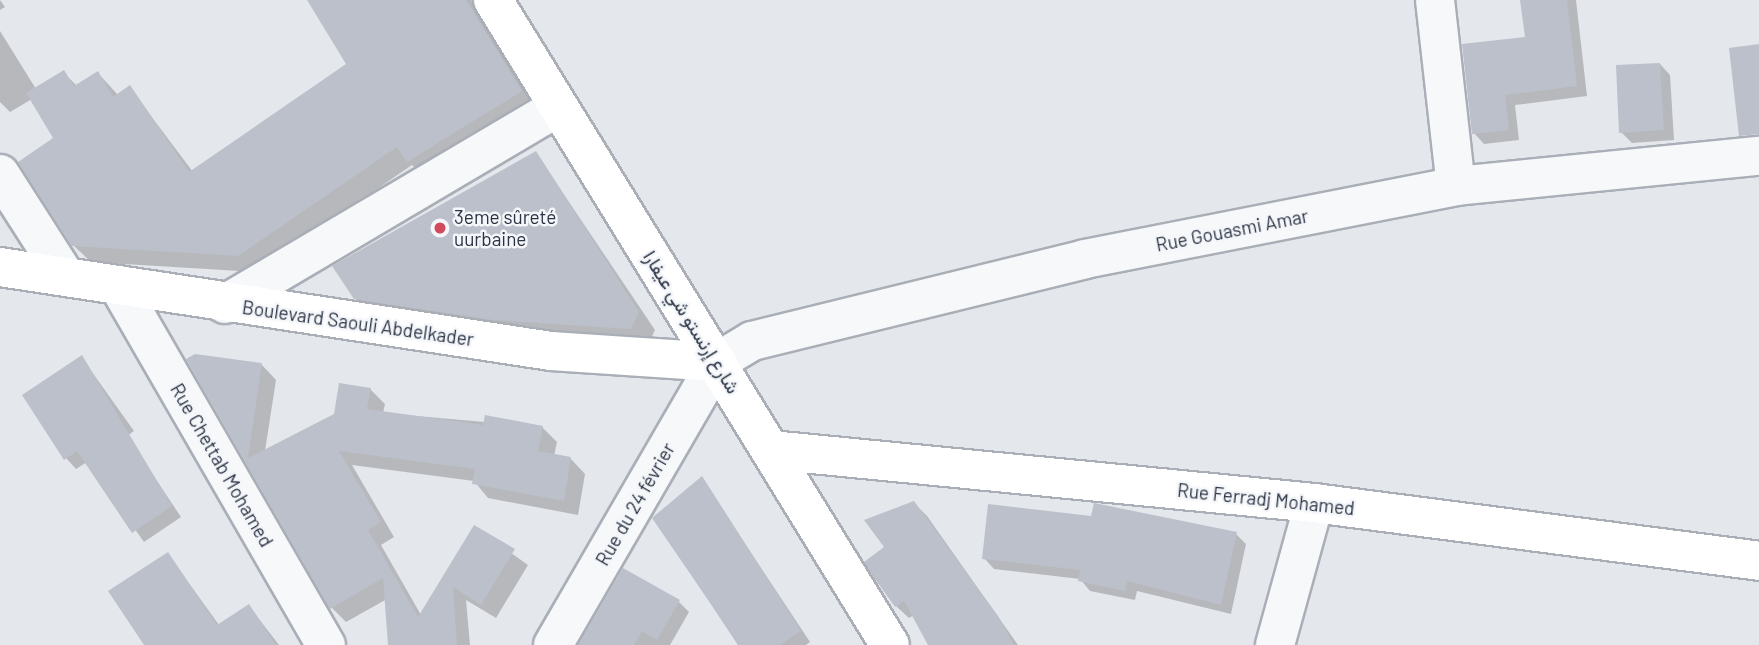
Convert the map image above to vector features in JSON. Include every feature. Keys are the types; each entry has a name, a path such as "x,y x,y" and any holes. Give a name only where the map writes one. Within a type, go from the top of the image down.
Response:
{"main road":[{"name":"شارع إرنستو شي عيفارا","path":"493,0 555,108 717,362 890,645"},
{"name":"Boulevard Saouli Abdelkader","path":"0,267 64,274 225,304 551,351 717,362"},
{"name":"Rue Ferradj Mohamed","path":"771,450 1314,503 1759,561"}],"street":[{"path":"1436,0 1456,186"},
{"path":"225,304 555,108"},
{"name":"Rue Gouasmi Amar","path":"717,362 752,341 1085,259 1456,186 1759,156"},
{"path":"0,174 64,274"},
{"name":"Rue Chettab Mohamed","path":"118,285 326,645"},
{"name":"Rue du 24 février","path":"553,645 717,362"},
{"path":"1275,645 1314,503"}],"building":[{"path":"307,0 466,0 522,91 407,162 397,147 238,256 72,246 18,162 53,138 26,93 64,70 74,86 98,71 113,97 130,85 189,172 346,64"},
{"path":"1520,0 1567,0 1577,86 1505,95 1509,130 1472,134 1462,44 1525,37"},
{"path":"1759,44 1759,134 1739,136 1729,48"},
{"path":"1660,63 1664,130 1619,133 1616,65"},
{"path":"536,151 639,312 631,329 493,320 354,299 332,266"},
{"path":"195,354 262,363 248,458 334,414 339,383 371,388 367,409 483,425 485,415 543,426 538,451 571,457 564,501 472,484 475,469 339,451 381,522 368,530 418,617 474,525 515,549 481,605 453,587 457,645 388,645 383,578 330,609 186,359"},
{"path":"82,355 172,506 132,533 77,451 64,460 22,395"},
{"path":"702,476 801,631 780,645 739,645 652,518"},
{"path":"914,501 998,616 1014,645 928,645 904,601 895,607 873,576 864,562 884,547 864,520"},
{"path":"1094,503 1237,532 1221,605 1127,581 1125,591 1078,581 1080,570 982,559 988,504 1091,516"},
{"path":"168,552 217,625 249,604 276,645 144,645 108,591"},
{"path":"623,568 680,600 657,640 642,631 634,645 578,645"}],"place":[{"name":"3eme sûreté uurbaine","path":"440,228"}]}
